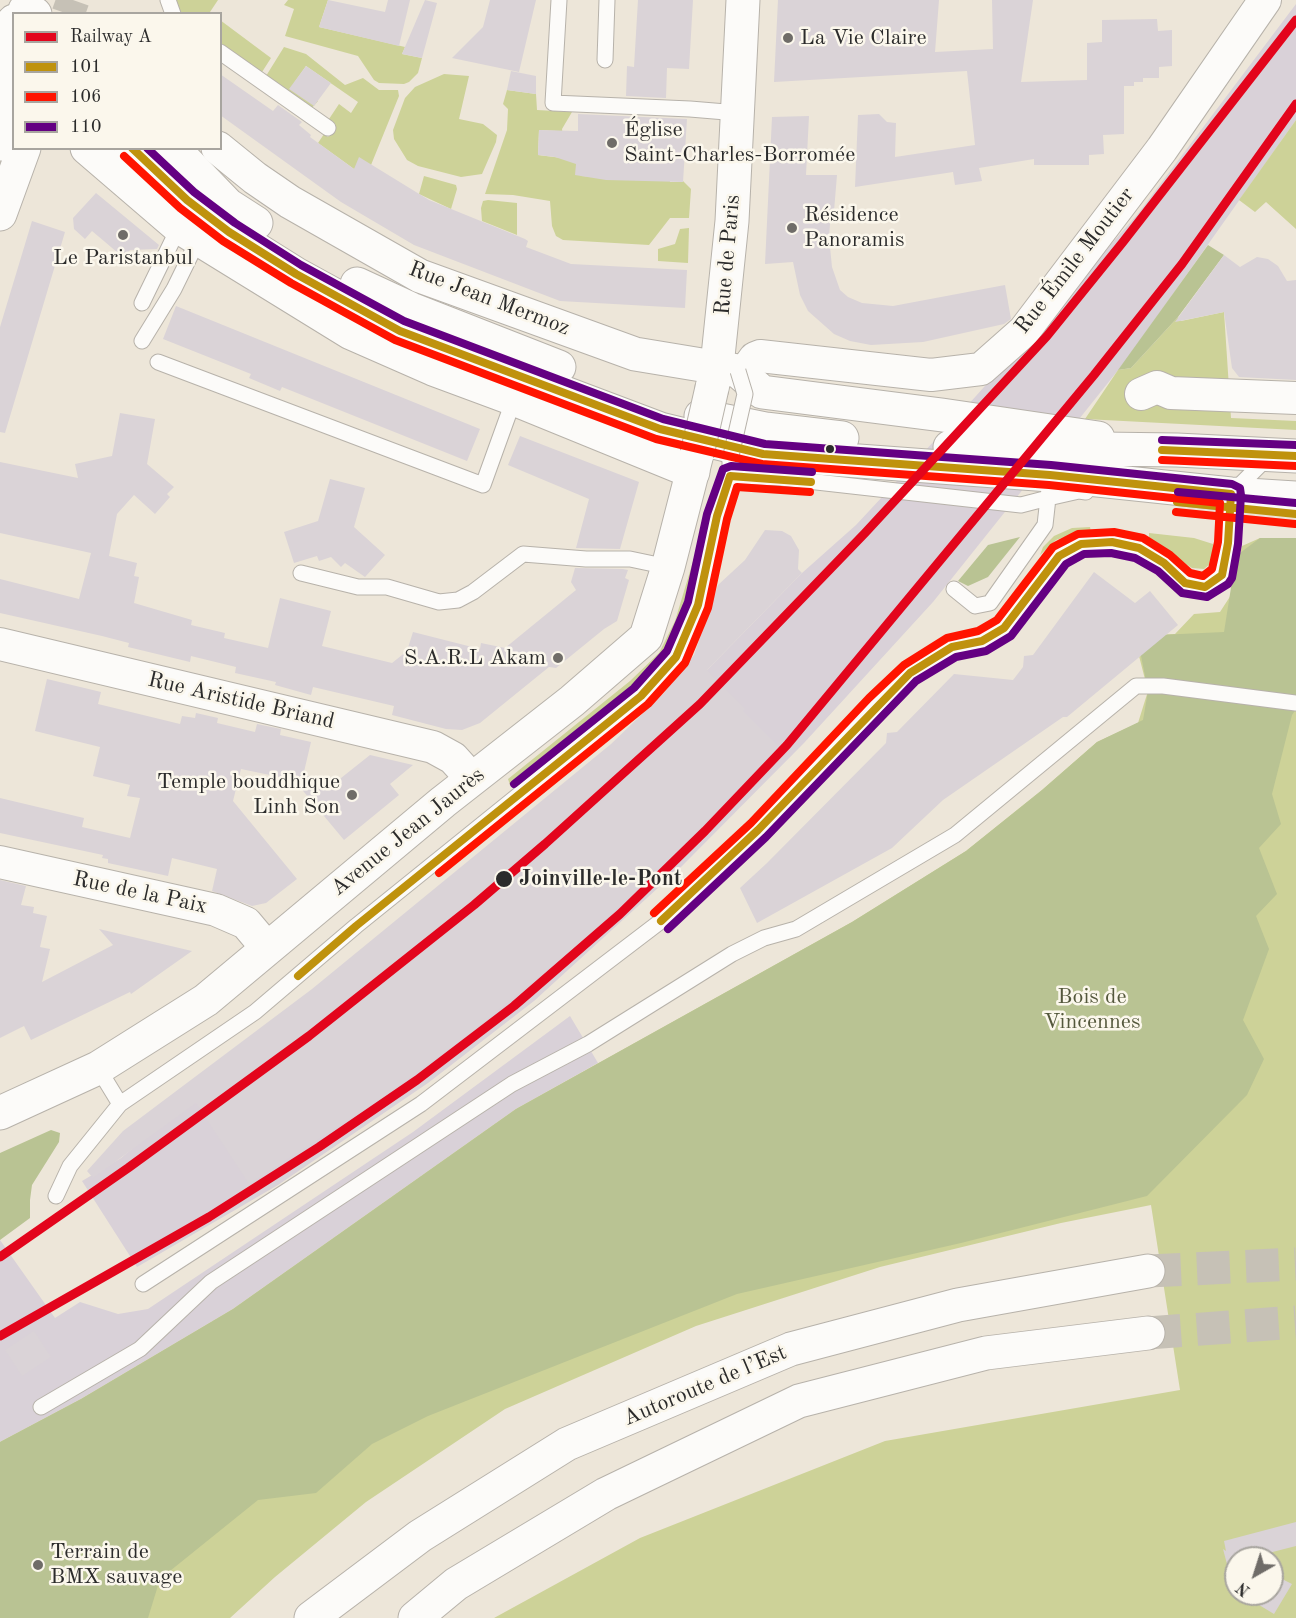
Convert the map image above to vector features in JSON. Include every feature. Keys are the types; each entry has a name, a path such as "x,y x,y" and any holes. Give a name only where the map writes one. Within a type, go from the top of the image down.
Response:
{"main road":[{"name":"Rue de Paris","path":"695,463 722,375 743,0"},
{"path":"0,144 10,116 12,85"},
{"path":"0,214 23,150"},
{"path":"89,150 189,233 351,333 433,369 695,463"},
{"path":"133,150 187,200 229,232 296,274 400,331 660,429 763,454 1049,486 1230,501 1296,498"},
{"path":"175,150 228,204 365,288 411,309 676,411 765,429 931,447 1177,450 1282,456"},
{"name":"Rue Jean Mermoz","path":"220,150 290,202 420,276 635,354 722,375"},
{"path":"722,375 762,392 942,415 1177,450"},
{"name":"Avenue Jean Jaurès","path":"0,1113 99,1068 206,1000 472,779 572,701 646,637 668,567 695,463"},
{"name":"Autoroute de l’Est","path":"311,1618 420,1536 567,1444 790,1349 958,1305 1148,1271"},
{"path":"415,1618 456,1584 606,1494 799,1401 986,1353 1148,1333"}],"street":[{"name":"Rue Émile Moutier","path":"722,375 747,369 755,358 760,356 931,375 981,369 1024,331 1162,149 1265,0"},
{"path":"1141,394 1157,387 1171,393 1296,398"},
{"name":"Rue Aristide Briand","path":"0,644 433,747 453,758 472,779"},
{"name":"Rue de la Paix","path":"0,862 216,910 246,923 267,948"}],"lane":[{"path":"559,0 553,104 738,113"},
{"path":"605,60 607,0"},
{"path":"222,52 328,128"},
{"path":"141,303 189,233"},
{"path":"142,341 174,289 189,233"},
{"path":"158,362 483,485 514,399"},
{"path":"56,1196 70,1166 120,1104 255,1012 356,926 640,696 676,657 698,605 745,394 722,375"},
{"path":"143,1284 421,1104 661,921 758,830 910,673 952,647 981,641 1004,628 1059,556 1081,544 1112,542 1139,548 1164,563 1185,583 1205,587 1222,575 1228,543 1230,501 1282,456"},
{"path":"730,468 781,478 1021,505 1049,486 1079,491 1230,501 1296,514"},
{"path":"1049,486 1079,491"},
{"path":"954,589 975,606 990,603 1045,525 1049,486"},
{"path":"301,573 357,587 387,587 439,602 458,600 473,592 523,554 586,559 630,559 668,567"},
{"path":"41,1407 140,1349 211,1282 512,1084 588,1044 732,954 765,938 796,929 955,835 1136,686 1162,686 1296,703"},
{"path":"99,1068 120,1104"}],"shaded area":[{"path":"1296,4 1296,120 1127,359 933,602 804,743 682,866 534,1001 428,1083 278,1185 137,1267 82,1181 121,1158 708,669 802,573 856,525 976,396 1137,215"},
{"path":"570,1016 598,1063 516,1109 233,1309 81,1399 0,1442 0,1240 55,1318 80,1302 118,1314 148,1309 413,1132"}],"green space":[{"path":"174,0 218,0 210,12 180,12"},
{"path":"288,0 328,0 319,27 405,47 402,54 422,58 418,73 404,84 379,83 374,80 358,56 285,36 294,9 284,5"},
{"path":"222,21 271,58 262,72 222,45"},
{"path":"284,47 306,54 345,85 363,78 379,90 398,90 399,96 371,165 354,169 318,143 324,134 328,137 336,126 329,119 339,104 351,113 358,102 306,66 294,83 318,101 311,109 266,76"},
{"path":"444,74 469,76 459,119 483,124 497,135 482,174 461,177 418,166 407,160 394,139 393,130 405,98 415,87"},
{"path":"507,90 536,94 537,110 572,112 562,129 563,136 559,131 539,130 538,155 578,160 576,171 581,176 683,181 691,189 689,218 670,218 649,245 563,240 556,236 552,226 550,201 513,195 485,194 507,130 508,109 503,104"},
{"path":"1296,120 1296,229 1266,202 1255,212 1239,200"},
{"path":"424,176 456,185 451,209 419,194"},
{"path":"483,201 517,203 517,235 482,221"},
{"path":"689,228 688,263 658,261 658,249 675,244 680,229"},
{"path":"1208,245 1224,255 1178,317 1131,368 1118,370"},
{"path":"1224,312 1231,418 1296,421 1296,430 1085,419 1118,370 1131,368 1178,317 1181,321"},
{"path":"704,525 710,526 683,616 658,663 636,685 510,785 508,779 630,681 659,653 675,621"},
{"path":"1090,527 1091,532 1079,532 1056,540 1040,555 1043,547 1054,536 1072,528"},
{"path":"1149,533 1194,538 1213,544 1218,553 1217,558 1204,569 1192,568 1149,540"},
{"path":"1020,537 988,577 968,586 958,581 988,545"},
{"name":"Bois de Vincennes","path":"1260,538 1296,538 1296,1618 494,1618 640,1538 885,1441 1180,1390 1151,1205 1061,1223 880,1267 696,1326 505,1409 366,1502 275,1577 230,1618 0,1618 0,1442 81,1399 233,1309 516,1109 852,922 966,851 1097,742 1138,723 1148,691 1139,656 1137,636 1175,634 1194,614 1220,612 1231,595 1242,546"},
{"name":"Bois de Vincennes","path":"1260,538 1296,538 1296,709 1292,715 1272,794 1281,824 1259,848 1277,894 1256,916 1269,949 1243,1020 1264,1059 1247,1095 1147,1196 961,1243 737,1294 428,1416 372,1444 316,1493 258,1500 160,1579 148,1618 0,1618 0,1442 81,1399 233,1309 516,1109 852,922 966,851 1097,742 1143,720 1148,691 1137,636 1224,632 1236,556"},
{"path":"51,1130 60,1133 59,1142 32,1185 30,1218 0,1240 0,1153"}],"building":[{"path":"328,0 385,12 388,0 410,0 399,46 319,27"},
{"path":"425,0 437,3 422,58 402,54"},
{"path":"490,0 536,0 519,72 452,58 483,27"},
{"path":"638,0 693,0 689,69 667,68 666,98 626,96 627,66 634,67"},
{"path":"778,0 939,0 935,52 993,49 992,0 1033,0 1021,82 1087,80 1087,43 1102,42 1102,20 1157,19 1158,31 1172,30 1172,66 1159,67 1159,78 1143,78 1143,82 1134,82 1134,86 1124,86 1124,134 1103,135 1104,154 1089,155 1089,165 1034,165 1034,159 979,168 982,181 955,185 953,172 855,187 858,115 879,114 887,122 896,123 895,157 975,145 967,71 774,82"},
{"path":"306,66 331,83 314,106 289,89"},
{"path":"511,71 536,76 536,94 507,90"},
{"path":"222,75 273,111 278,105 302,122 299,125 311,135 310,137 354,169 359,157 429,200 525,239 528,241 526,247 571,264 687,270 685,308 560,301 414,245 341,202 222,116"},
{"name":"Église Saint-Charles-Borromée","path":"578,114 687,119 683,182 606,180 575,175 576,164 555,157 538,155 539,130 578,131"},
{"path":"809,116 806,175 837,175 829,237 832,267 840,290 848,297 862,303 893,306 1005,285 1011,319 1004,324 923,342 871,345 850,341 834,334 808,311 800,295 793,262 765,264 772,117"},
{"path":"96,193 159,245 157,249 130,250 124,258 92,231 85,239 74,229 73,218"},
{"path":"32,221 65,232 5,433 0,432 0,327"},
{"path":"1224,255 1240,267 1257,257 1268,259 1278,266 1287,281 1296,280 1296,380 1239,377 1232,368 1224,312 1175,322"},
{"path":"176,306 480,429 467,461 282,387 280,391 249,378 251,374 163,339"},
{"path":"120,413 155,419 147,464 174,487 167,494 170,497 155,514 134,495 117,514 109,556 137,563 134,576 139,577 134,603 192,620 191,625 225,633 224,638 268,648 280,598 331,611 322,646 392,663 407,651 413,632 480,649 481,643 505,648 576,590 571,582 575,568 623,569 628,570 625,578 629,580 617,621 556,668 549,667 480,723 462,730 446,729 392,715 394,706 313,687 311,695 275,685 276,682 235,673 236,667 191,656 190,662 128,647 129,643 102,636 0,613 0,579 79,599 91,553 0,533 0,462 78,478 75,464 112,456"},
{"path":"520,436 639,482 620,549 576,548 589,499 508,465"},
{"path":"330,479 365,488 354,527 385,555 365,577 345,563 341,567 331,557 319,561 317,556 294,563 284,532 318,521"},
{"path":"765,530 782,531 791,536 799,550 798,569 802,573 707,670 779,747 674,856 579,944 469,1034 385,1096 249,1184 196,1103 93,1178 87,1171 123,1131 312,989 611,744 664,693 694,655 718,585 745,560"},
{"path":"1094,572 1135,603 1150,591 1178,625 1067,717 1063,717 943,800 892,848 757,923 740,888 886,743 887,733 897,732 954,674 1013,680 1023,667 1024,656 1033,655"},
{"path":"47,679 101,692 98,704 180,724 182,716 195,718 196,713 218,718 217,723 255,732 257,724 281,729 280,735 311,742 303,776 341,778 370,755 413,765 390,784 399,795 344,840 294,780 241,769 233,801 297,879 266,903 252,906 212,891 217,869 172,858 168,876 108,863 108,859 102,858 103,855 0,833 0,798 84,818 82,827 130,838 140,798 127,796 130,785 93,776 100,747 35,731"},
{"path":"0,880 26,886 21,905 34,907 33,913 47,916 40,947 50,949 42,982 113,945 99,929 192,951 131,994 130,992 31,1040 24,1026 0,1038"},
{"path":"34,1331 51,1357 22,1376 5,1350"},
{"path":"1296,1522 1296,1546 1284,1549 1284,1546 1225,1546 1224,1541"},
{"path":"1284,1580 1292,1584 1284,1597"},
{"path":"1261,1606 1279,1606 1274,1614"}],"tunnel":[{"path":"69,12 73,0"},
{"path":"1148,1271 1296,1264"},
{"path":"1148,1333 1296,1322"}],"rail line":[{"name":"A","path":"0,1257 128,1168 309,1036 474,905 700,704 865,533 1047,336 1296,20"},
{"name":"A","path":"0,1336 209,1217 319,1147 417,1080 514,1006 620,914 705,831 787,745 1094,375 1182,264 1296,104"}],"transit line":[{"name":"101","path":"134,150 187,200 229,232 296,274 400,331 660,429 763,454 1050,475 1231,494 1228,543 1222,575 1205,587 1185,583 1164,563 1139,548 1112,542 1081,544 1059,556 1004,628 982,641 952,647 910,673 758,830 661,921"},
{"name":"110","path":"149,150 194,192 235,223 301,265 404,321 663,419 765,444 1051,465 1232,484 1240,488 1238,544 1232,578 1228,584 1207,597 1182,593 1158,571 1135,558 1111,553 1084,554 1066,564 1011,636 986,651 956,657 916,681 766,837 668,929"},
{"name":"106","path":"124,156 180,208 223,241 291,283 395,340 656,439 762,464 1049,485 1220,503 1218,542 1212,569 1203,576 1190,573 1170,555 1143,538 1114,532 1078,534 1053,547 997,620 978,631 947,638 904,665 869,698 751,823 654,913"},
{"name":"110","path":"1162,440 1296,445"},
{"name":"101","path":"1162,450 1296,456"},
{"name":"106","path":"1162,460 1296,466"},
{"name":"110","path":"514,784 634,688 667,651 688,602 707,514 723,469 731,466 812,472"},
{"name":"101","path":"298,976 356,926 641,696 676,657 698,605 717,516 730,476 811,482"},
{"name":"106","path":"439,873 648,704 685,663 708,608 727,519 737,487 810,492"},
{"name":"110","path":"1178,492 1296,503"},
{"name":"101","path":"1177,502 1296,514"},
{"name":"106","path":"1176,512 1295,524"}],"place":[{"name":"La Vie Claire","path":"788,38"},
{"name":"Église Saint-Charles-Borromée","path":"612,143"},
{"name":"Résidence Panoramis","path":"792,228"},
{"name":"Le Paristanbul","path":"123,235"},
{"name":"S.A.R.L Akam","path":"558,658"},
{"name":"Temple bouddhique Linh Son","path":"352,795"},
{"name":"Joinville-le-Pont","path":"504,879"},
{"name":"Terrain de BMX sauvage","path":"38,1565"}]}
